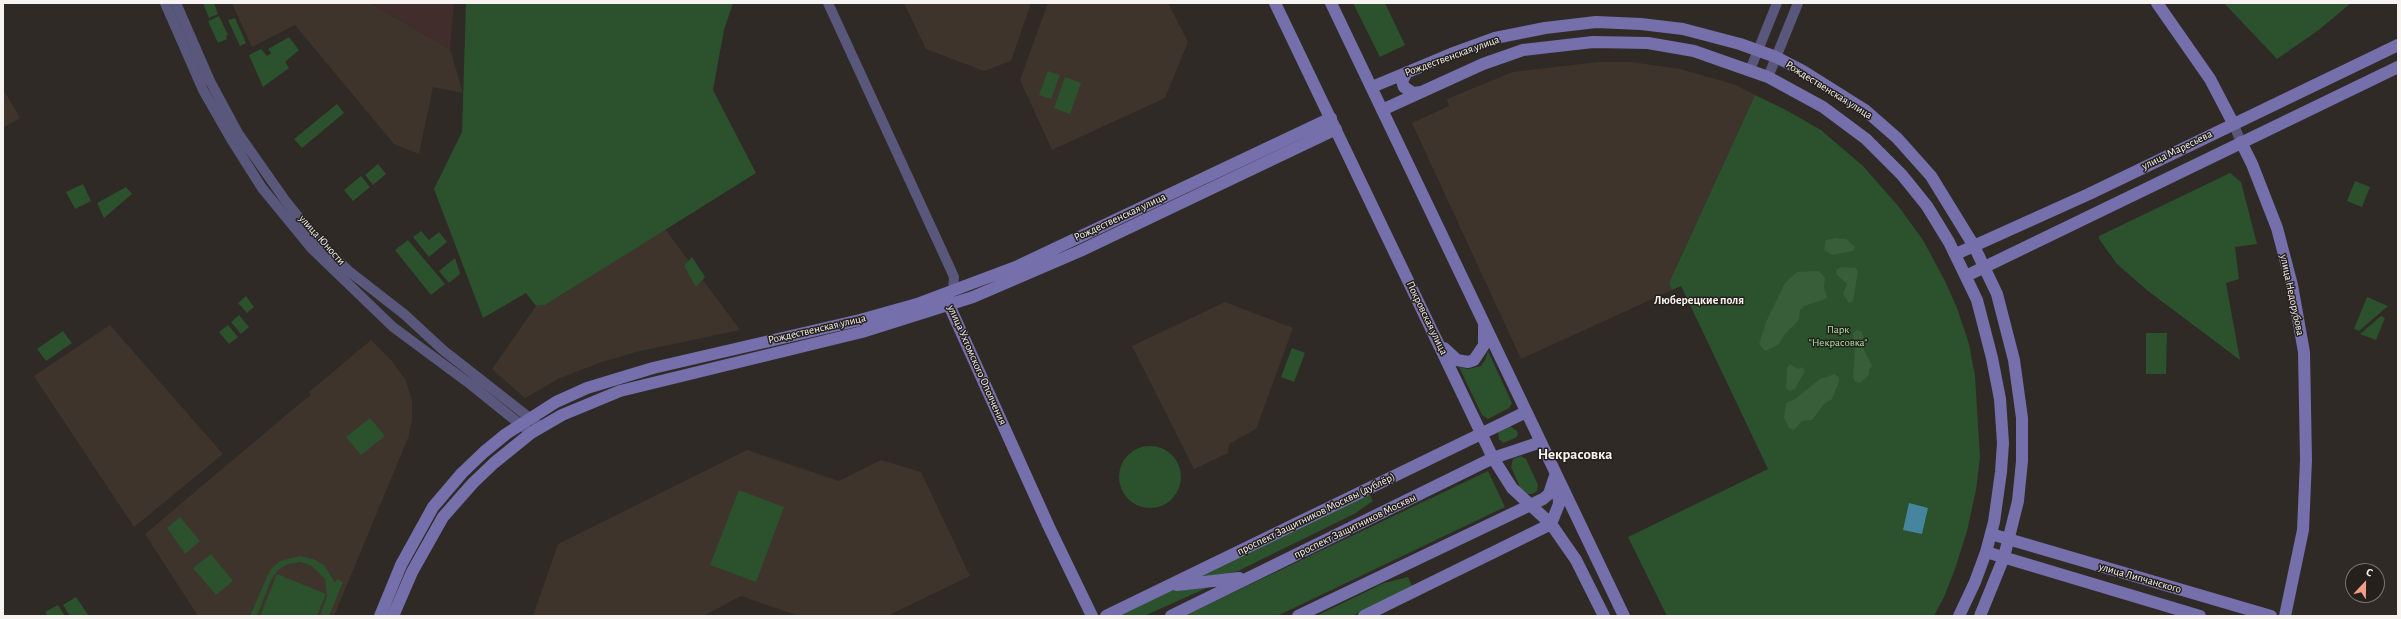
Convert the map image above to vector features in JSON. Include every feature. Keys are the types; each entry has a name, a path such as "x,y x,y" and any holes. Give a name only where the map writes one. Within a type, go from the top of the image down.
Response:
{"street":[{"name":"улица Юности","path":"165,3 203,90 231,139 262,188 312,249 393,327 470,384 525,421"},
{"name":"улица Юности","path":"176,3 210,81 238,133 280,194 328,250 350,272 404,314 443,350 536,430"},
{"name":"улица Ухтомского Ополчения","path":"828,3 954,277 953,291 949,298 949,305 1049,527 1092,616"},
{"name":"Покровская улица","path":"1275,3 1493,458 1512,488 1528,505 1551,524 1576,560 1604,616"},
{"path":"1331,3 1541,442 1555,476 1624,616"},
{"path":"1750,70 1777,3"},
{"path":"1768,77 1798,3"},
{"name":"улица Недорубова","path":"2157,3 2210,79 2233,124 2252,164 2277,228 2292,285 2304,352 2306,460 2303,530 2285,616"},
{"name":"Рождественская улица","path":"1372,87 1496,38 1545,28 1596,22 1641,24 1683,29 1757,50 1776,57 1803,71 1865,110 1876,119 1897,138 1931,176 1974,246 1997,294 2014,360 2022,418 2022,461 2016,512 2004,557 1980,616"},
{"path":"1382,110 1483,64 1523,50 1593,42 1648,43 1686,50 1768,77 1823,106 1866,139 1902,175 1935,219 1956,254 1977,300 2000,400 2003,443 2001,472 1991,534 1975,582 1958,616"},
{"name":"улица Маресьева","path":"1956,254 2233,124 2398,44"},
{"name":"улица Маресьева","path":"1966,276 2398,67"},
{"path":"1407,72 1402,81 1404,87 1413,93 1421,92"},
{"name":"Рождественская улица","path":"380,616 401,564 433,508 462,473 525,421 587,388 621,377 777,338 860,320 917,304 953,291 1018,266 1331,118"},
{"name":"Рождественская улица","path":"393,616 412,572 443,517 473,483 536,430 562,415 620,391 862,332 949,305 1080,251 1336,129"},
{"path":"1935,219 1947,225 1952,220 1952,211"},
{"path":"393,327 398,330 407,327 408,324 404,314"},
{"path":"1438,341 1457,360 1468,362 1474,360 1480,354 1484,345 1485,332 1483,320"},
{"name":"проспект Защитников Москвы (дублёр)","path":"1106,616 1526,412"},
{"name":"проспект Защитников Москвы","path":"1171,616 1493,458 1541,442"},
{"path":"1298,616 1528,505 1544,499 1549,494 1555,476"},
{"path":"1364,616 1551,524 1560,500 1555,476"},
{"name":"улица Липчанского","path":"1991,534 2271,616"},
{"name":"улица Липчанского","path":"1986,552 2200,616"},
{"path":"1170,586 1222,582 1257,574"}],"shaded area":[{"path":"232,3 370,3 450,49 463,93 433,87 419,154 394,144 295,25 252,47"},
{"path":"370,3 454,3 450,49"},
{"path":"904,3 1031,3 1011,61 984,71 926,49"},
{"path":"1048,3 1168,3 1188,42 1165,98 1052,150 1020,80"},
{"path":"1598,62 1631,62 1680,69 1736,85 1755,95 1669,283 1672,290 1521,359 1412,123 1449,106 1447,99 1513,72"},
{"path":"3,89 20,118 3,128"},
{"path":"665,229 740,330 640,351 602,362 560,378 525,398 492,369 536,306 545,305"},
{"path":"1225,302 1293,328 1256,429 1229,444 1228,453 1194,469 1132,346"},
{"path":"110,325 223,454 134,527 34,376"},
{"path":"371,340 391,360 405,379 412,400 412,421 408,438 334,616 198,616 145,534 311,395 309,392"},
{"path":"747,450 839,481 881,460 921,472 970,576 887,616 799,616 741,596 703,616 533,616 558,544"}],"green space":[{"path":"203,3 214,3 218,14 209,18"},
{"path":"466,3 733,3 724,30 713,90 756,173 545,305 536,306 526,293 483,318 434,189 462,132"},
{"path":"1353,3 1385,3 1405,45 1380,57"},
{"path":"2224,3 2351,3 2320,29 2277,59"},
{"path":"219,16 228,35 226,36 227,39 218,43 208,21"},
{"path":"235,18 246,43 240,46 228,20"},
{"path":"289,37 299,50 285,62 289,68 263,87 249,55 261,49 267,56 271,53 268,49"},
{"path":"1048,71 1060,75 1051,99 1039,95"},
{"path":"1065,77 1081,83 1070,114 1054,108"},
{"name":"Парк \"Некрасовка\"","path":"1755,95 1786,110 1821,130 1863,166 1899,207 1923,240 1945,281 1957,308 1969,344 1975,376 1980,457 1976,490 1967,531 1955,569 1944,597 1934,616 1667,616 1628,537 1768,469 1681,286 1672,290 1669,283"},
{"path":"337,104 344,113 302,148 294,139"},
{"path":"378,164 386,174 373,185 365,175"},
{"path":"2230,173 2241,182 2257,244 2235,247 2239,279 2226,283 2240,360 2148,291 2117,264 2099,239 2099,236"},
{"path":"361,176 370,187 353,201 344,190"},
{"path":"2355,181 2370,187 2362,207 2347,201"},
{"path":"83,184 91,201 75,209 66,192"},
{"path":"126,187 132,194 104,218 97,203"},
{"path":"421,231 429,240 439,232 447,242 429,257 413,237"},
{"path":"1836,238 1846,239 1855,247 1853,251 1832,255 1824,250 1826,240"},
{"path":"408,240 445,284 431,295 395,250"},
{"path":"692,257 705,277 696,287 684,266"},
{"path":"455,258 460,274 449,283 439,271"},
{"path":"1841,267 1856,268 1858,272 1853,301 1849,303 1843,294 1847,284 1837,275 1836,270"},
{"path":"1819,271 1825,278 1824,288 1827,297 1823,300 1804,306 1800,310 1799,320 1785,334 1779,344 1766,351 1759,344 1766,322 1785,283 1797,272"},
{"path":"246,296 254,307 247,313 238,303"},
{"path":"2367,297 2388,306 2359,331 2354,329"},
{"path":"239,315 249,327 241,334 231,322"},
{"path":"2381,316 2385,318 2376,340 2360,334"},
{"path":"228,325 238,337 229,344 219,332"},
{"path":"1856,330 1861,331 1863,335 1864,350 1872,366 1869,370 1869,375 1860,383 1855,382 1853,377 1855,349 1853,334"},
{"path":"63,331 72,343 46,361 37,349"},
{"path":"2146,333 2167,333 2166,374 2146,374"},
{"path":"1292,348 1305,353 1294,382 1281,377"},
{"path":"1488,351 1512,403 1509,408 1488,419 1482,415 1459,367 1468,369 1481,366"},
{"path":"1790,364 1798,369 1802,367 1805,371 1795,389 1790,391 1786,388 1787,368"},
{"path":"1835,374 1839,378 1839,382 1832,399 1824,404 1812,420 1802,421 1794,430 1789,428 1784,418 1786,403 1795,399 1820,379"},
{"path":"370,418 385,436 361,455 346,437"},
{"path":"1510,426 1517,431 1518,435 1515,438 1503,443 1499,439 1498,432"},
{"path":"1144,446 1156,446 1172,455 1179,465 1181,477 1179,489 1172,499 1156,508 1144,508 1133,503 1124,494 1119,483 1119,471 1124,460 1133,451"},
{"path":"1521,456 1526,459 1538,485 1537,491 1532,494 1526,494 1521,490 1511,467 1513,459"},
{"path":"1488,471 1505,507 1277,616 1184,616"},
{"path":"739,490 784,507 756,582 710,565"},
{"path":"1369,493 1373,501 1354,514 1238,571 1221,575 1196,577"},
{"path":"180,517 200,541 185,554 167,528"},
{"path":"211,554 233,581 216,595 193,568"},
{"path":"300,556 313,559 324,565 335,583 337,579 343,582 329,616 320,616 327,596 325,579 312,566 300,562 288,564 278,570 271,580 257,616 250,616 270,570 280,561"},
{"path":"277,574 326,594 317,616 260,616"},
{"path":"1408,577 1412,586 1352,616 1316,616 1384,583"},
{"path":"1209,587 1144,616 1120,616 1174,589"},
{"path":"76,597 89,616 70,616 63,605"},
{"path":"58,605 65,616 48,616 45,612"}],"water":[{"path":"1909,503 1928,508 1922,534 1903,530"}],"district":[{"name":"Люберецкие поля","path":"1699,300"},
{"name":"Некрасовка","path":"1575,454"}]}
